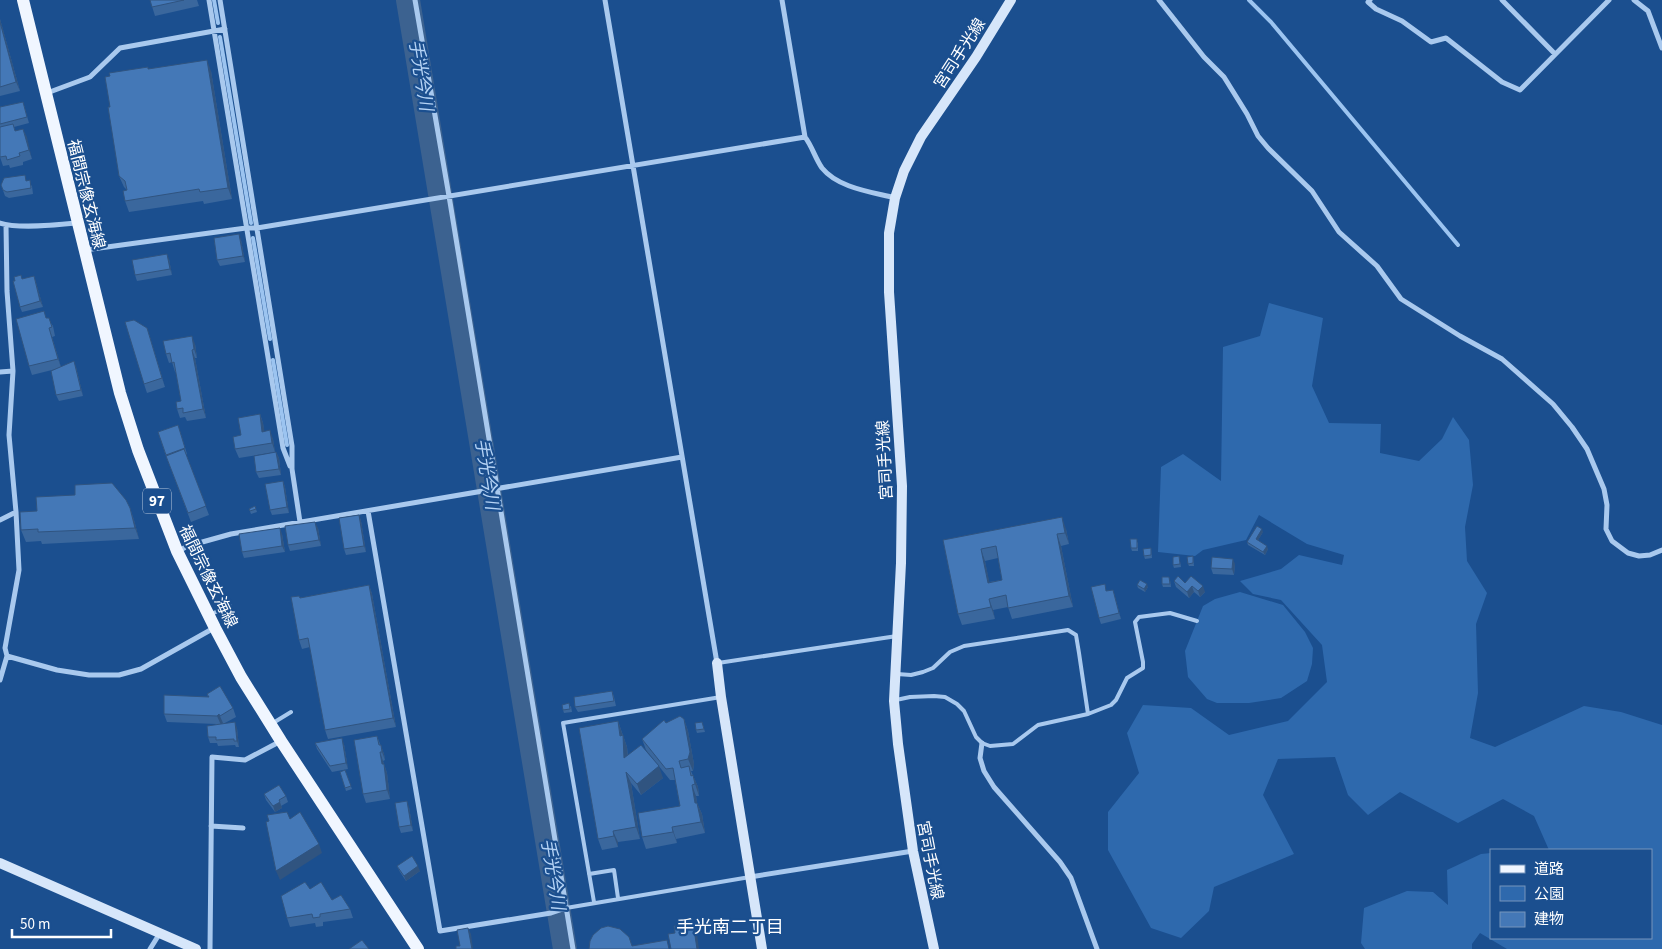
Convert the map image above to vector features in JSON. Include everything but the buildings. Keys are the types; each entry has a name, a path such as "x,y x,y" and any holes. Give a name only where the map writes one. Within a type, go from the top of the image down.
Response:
{"main road":[{"name":"福間宗像玄海線","path":"23,0 110,355 138,450 177,551 215,628 271,725 418,949"},
{"name":"宮司手光線","path":"934,949 913,851 894,701 901,563 902,486 888,261 889,233 895,198 904,171 921,137 976,57 1011,0"},
{"path":"716,663 762,949"},
{"path":"0,863 196,949"}],"street":[{"path":"209,0 283,448 292,469"},
{"path":"220,0 292,446 292,469 300,522"},
{"path":"415,0 564,909 573,949"},
{"path":"606,0 716,663"},
{"path":"782,0 805,137 822,168 836,180 895,198"},
{"path":"1159,0 1204,57 1224,77 1248,114 1258,136 1312,191 1339,232 1377,266 1401,299 1460,336 1502,359 1553,404 1587,449 1602,483 1607,505 1606,529 1612,542 1628,553 1638,556 1650,555 1662,550"},
{"path":"1370,0 1368,2 1376,9 1402,22 1431,42 1446,38 1502,82 1520,90 1609,0"},
{"path":"1502,0 1555,54"},
{"path":"1634,0 1648,10 1662,48"},
{"path":"46,93 90,77 120,48 225,29"},
{"path":"84,250 257,228 805,137"},
{"path":"0,223 6,225 55,225 77,222"},
{"path":"6,225 13,371 9,434 19,570 2,647 7,656 57,670 89,675 119,675 141,669 215,628"},
{"path":"267,351 276,350"},
{"path":"0,372 13,371"},
{"path":"177,551 231,534 682,457"},
{"path":"368,511 440,931 564,909"},
{"path":"0,520 16,512"},
{"path":"0,680 7,656"},
{"path":"210,949 212,757 244,760 281,741"},
{"path":"982,743 980,758 984,771 994,787 1060,862 1070,878 1098,949"},
{"path":"211,826 242,828"},
{"path":"750,877 913,851"},
{"path":"150,949 160,933"}],"lane":[{"path":"208,615 230,606"},
{"path":"894,701 910,697 934,696 945,698 957,704 964,711 976,737 982,743 990,746 1013,744 1038,725 1088,714 1111,705 1116,700 1127,678 1143,668 1135,622 1138,617 1170,612 1197,622"},
{"path":"895,674 911,675 933,668 950,652 964,646 1068,630 1076,635 1088,714"},
{"path":"716,663 897,636"},
{"path":"594,902 563,723 721,697"},
{"path":"271,725 291,712"},
{"path":"589,874 614,870 618,898"},
{"path":"564,909 594,902 750,877"}],"green space":[{"path":"1269,303 1323,318 1312,386 1329,423 1381,424 1380,453 1419,461 1442,439 1453,417 1469,440 1473,485 1465,527 1467,561 1487,593 1476,624 1478,693 1470,738 1495,747 1584,706 1621,712 1662,725 1662,949 1507,949 1490,939 1652,939 1652,849 1549,849 1534,816 1503,799 1458,823 1400,792 1368,815 1348,795 1335,757 1278,759 1263,795 1294,854 1214,887 1209,911 1181,938 1151,928 1108,850 1108,812 1139,773 1127,733 1143,705 1191,708 1229,735 1288,721 1327,682 1322,645 1281,600 1253,594 1240,581 1281,569 1299,555 1342,565 1344,555 1307,544 1259,515 1246,540 1203,550 1195,556 1158,552 1161,467 1183,454 1221,481 1223,347 1260,336"},
{"path":"1240,592 1283,605 1305,632 1313,648 1312,664 1307,681 1281,698 1249,703 1217,703 1207,699 1188,677 1185,651 1203,606 1215,599"},
{"path":"1490,853 1490,939 1480,933 1472,944 1472,949 1365,949 1361,943 1364,908 1407,891 1433,892 1448,905 1447,870 1481,854"}],"waterway":[{"path":"214,0 218,23"},
{"name":"手光今川","path":"408,0 565,949"},
{"path":"1249,0 1271,22 1458,245"},
{"path":"220,37 251,223"},
{"path":"253,238 270,339"},
{"path":"273,360 287,445"}],"district":[{"name":"手光南二丁目","path":"730,927"}]}
